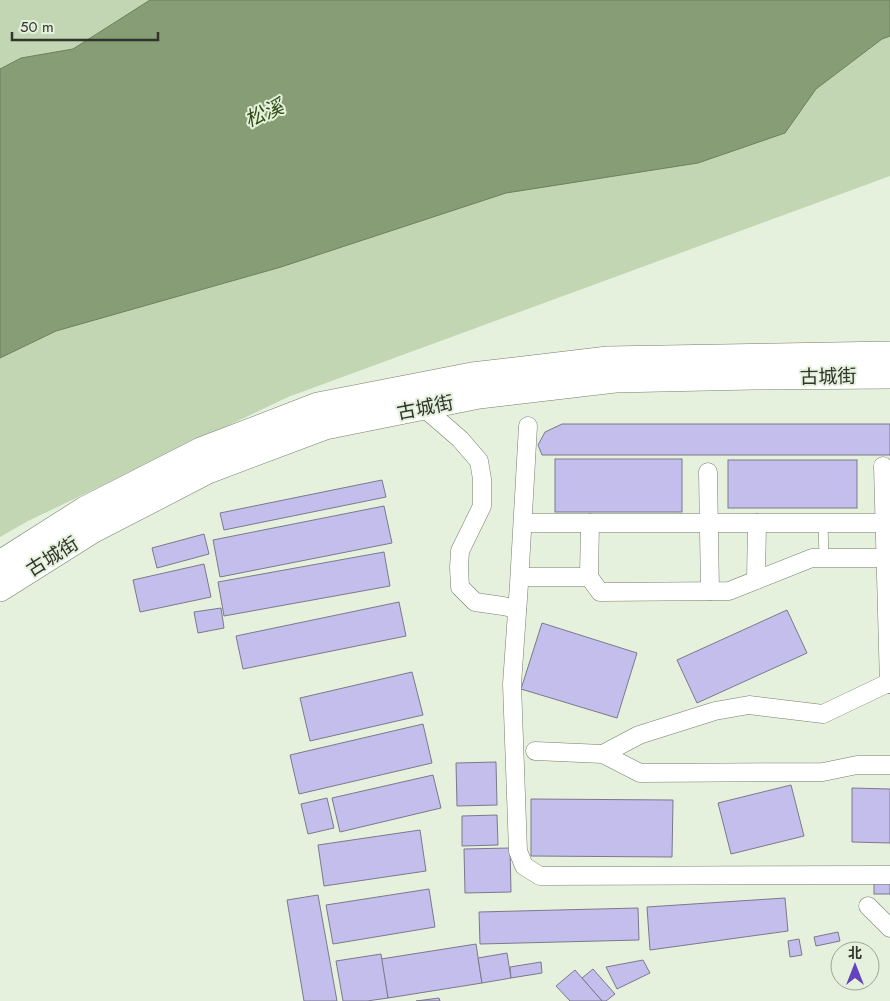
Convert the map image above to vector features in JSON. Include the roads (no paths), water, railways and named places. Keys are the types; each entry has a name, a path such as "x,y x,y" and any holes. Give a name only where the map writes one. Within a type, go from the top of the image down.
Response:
{"main road":[{"name":"古城街","path":"0,563 85,509 201,450 318,405 472,375 608,359 890,354"},
{"name":"古城街","path":"0,589 92,530 208,471 325,426 479,396 615,380 890,376"}],"street":[{"path":"423,407 460,438 479,461 482,479 482,506 460,551 460,587 475,602 517,609"},
{"path":"528,426 512,684 518,851 524,866 540,876 890,875"},
{"path":"603,754 639,735 715,711 749,705 823,714 886,684 890,684 887,523 883,466"},
{"path":"708,472 710,591"},
{"path":"523,523 887,523"},
{"path":"590,523 589,577 600,592 729,591 812,558 888,558"},
{"path":"756,580 757,523"},
{"path":"520,577 589,577"},
{"path":"513,716 535,751"},
{"path":"535,751 603,754 640,773 823,772 857,765 890,765"},
{"path":"516,788 535,751"},
{"path":"868,906 890,928"}],"lane":[{"path":"823,523 824,558"}],"water":[{"name":"松溪","path":"150,0 890,0 890,36 882,39 816,89 785,133 698,163 506,193 281,267 56,331 0,358 0,69 21,58 73,49"}]}
